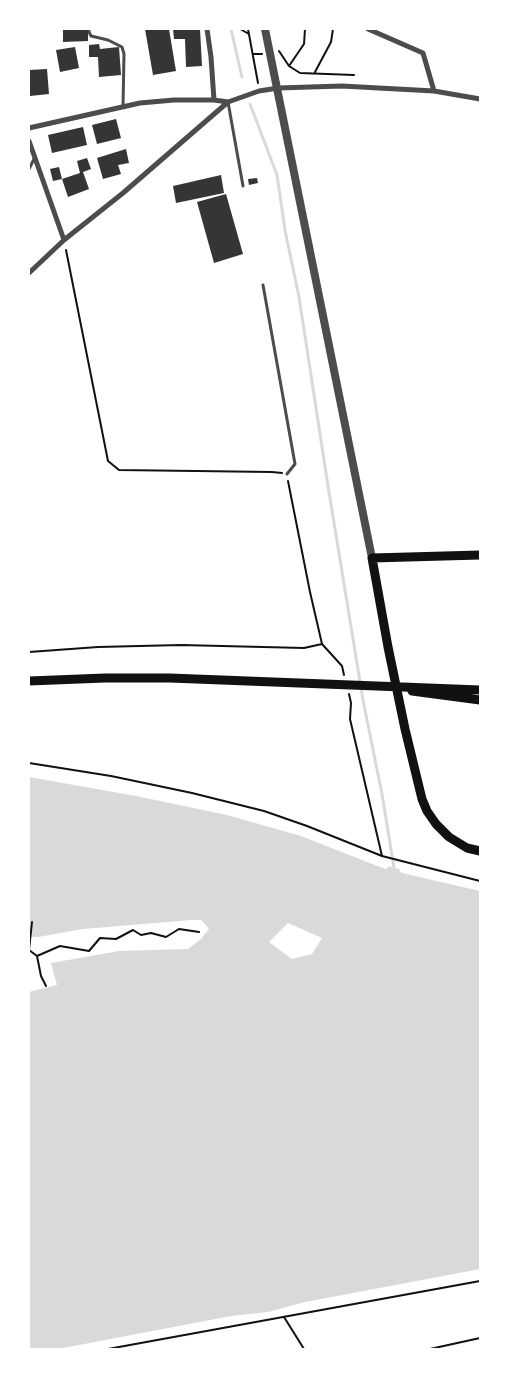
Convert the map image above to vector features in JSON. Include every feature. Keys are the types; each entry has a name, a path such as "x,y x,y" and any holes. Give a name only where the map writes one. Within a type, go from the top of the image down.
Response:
{"main road":[{"path":"480,555 372,558 405,729 422,799 427,811 436,824 450,837 467,848 480,851"},
{"path":"29,681 170,678 480,690"},
{"path":"372,686 480,700"}],"street":[{"path":"206,29 211,57 214,100"},
{"path":"265,29 372,558"},
{"path":"368,29 423,53 434,90"},
{"path":"29,273 64,240 123,193 228,102 259,91 278,88 342,86 434,90 480,99"},
{"path":"29,128 140,103 174,100 228,102"},
{"path":"29,140 64,240"}],"lane":[{"path":"89,29 91,36 108,40 122,47 124,54 123,107"},
{"path":"228,102 243,186"},
{"path":"29,169 35,158"},
{"path":"263,285 295,464 287,474"}],"path":[{"path":"240,29 249,34"},
{"path":"248,29 259,91"},
{"path":"289,66 304,44 305,29"},
{"path":"314,73 331,42 333,29"},
{"path":"253,54 279,52 289,66 300,73 354,76"},
{"path":"64,240 108,461 119,470 272,472 287,474 322,644 342,666 345,676"},
{"path":"29,652 98,647 181,645 304,648 322,644"},
{"path":"349,694 351,703 350,719 382,856"},
{"path":"29,763 110,776 192,793 264,811 382,856 480,881"},
{"path":"32,922 29,950 37,956 41,976 46,986"},
{"path":"37,956 60,946 89,951 100,938 116,939 133,930 141,935 151,933 166,936 179,929 199,932"},
{"path":"108,1349 480,1281"},
{"path":"284,1316 304,1349"},
{"path":"430,1349 480,1338"}],"shaded area":[{"path":"29,777 136,796 227,815 301,836 386,869 389,866 399,869 402,873 480,891 480,1269 305,1302 268,1312 231,1316 58,1349 29,1349 29,992 57,985 51,963 119,951 188,949 201,939 209,929 201,920 191,920 83,929 29,937","holes":["288,923 322,938 312,954 292,959 269,942"]}],"building":[{"path":"63,29 88,29 88,41 63,42"},
{"path":"145,29 169,29 176,71 153,75"},
{"path":"173,29 200,29 202,66 186,67 185,39 174,39"},
{"path":"99,44 100,49 119,47 121,75 99,77 98,57 89,57 89,45"},
{"path":"75,47 79,68 60,72 56,50"},
{"path":"47,69 49,94 30,96 29,70"},
{"path":"116,119 121,138 97,144 92,125"},
{"path":"83,127 87,145 52,153 48,135"},
{"path":"126,149 129,163 118,165 121,174 103,179 97,158"},
{"path":"87,158 91,169 83,172 89,189 68,197 62,179 80,173 77,161"},
{"path":"59,167 62,179 53,181 50,169"},
{"path":"221,175 224,193 176,203 173,186"},
{"path":"257,178 258,183 249,185 248,179"},
{"path":"226,194 243,254 214,263 197,202"}],"waterway":[{"path":"231,29 242,77"},
{"path":"250,104 277,175 285,230 299,297 363,700 382,794 394,868"}]}
